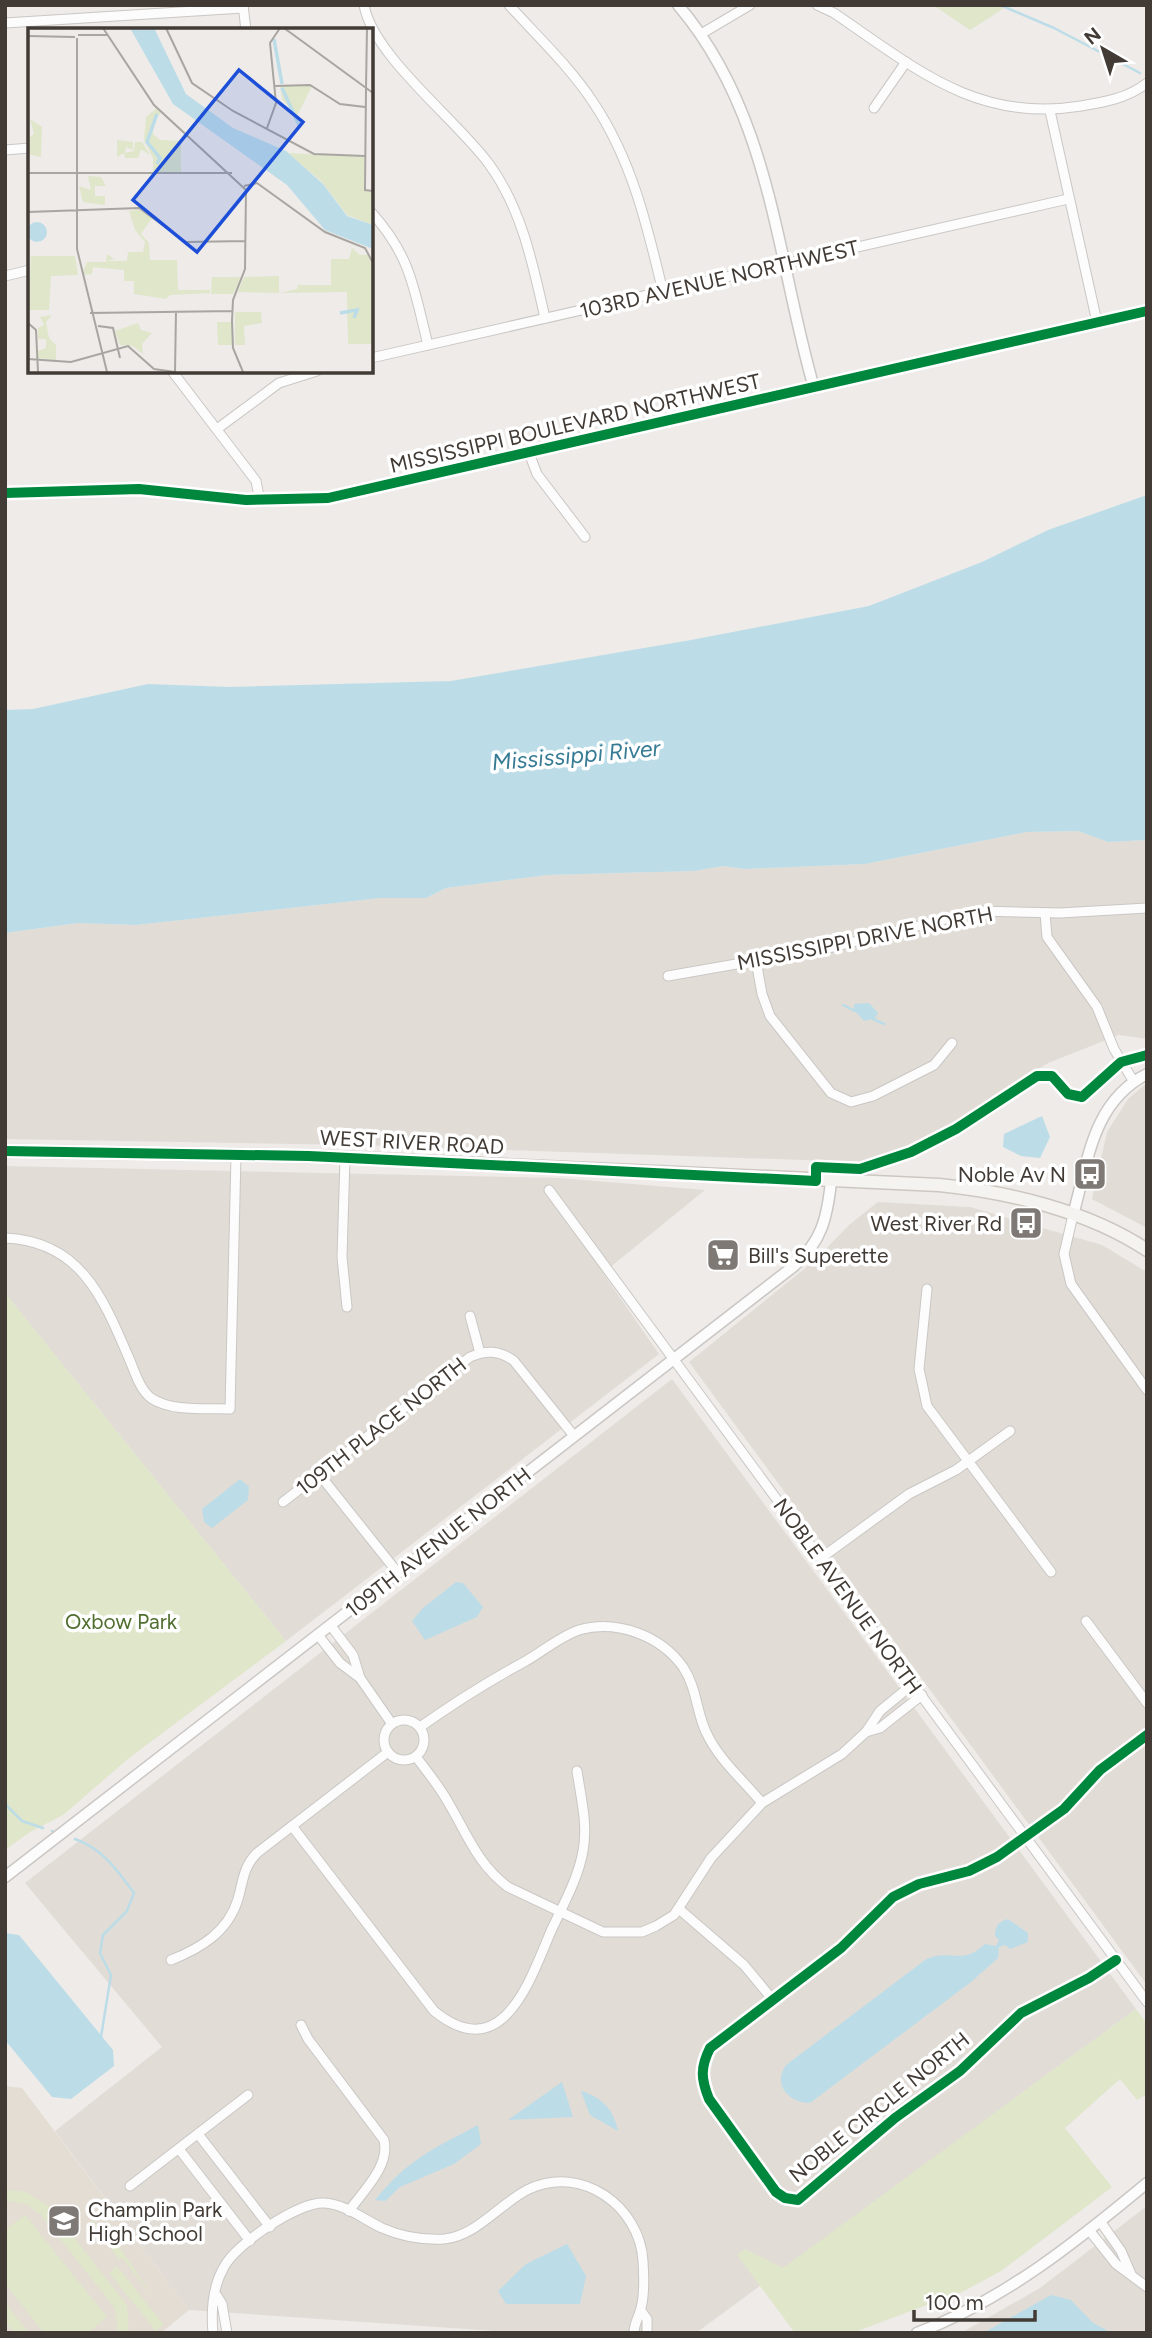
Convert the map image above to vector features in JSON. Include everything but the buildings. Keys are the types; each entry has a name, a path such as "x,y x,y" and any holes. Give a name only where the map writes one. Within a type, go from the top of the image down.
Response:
{"main road":[{"name":"WEST RIVER ROAD","path":"5,1151 345,1158 959,1187 1073,1215 1111,1230 1147,1250"}],"street":[{"path":"364,5 371,25 387,49 478,149 503,185 525,237 545,318"},
{"path":"509,5 572,74 603,118 639,197 663,292"},
{"path":"678,5 701,34 732,84 747,119 814,388"},
{"path":"701,34 750,5"},
{"path":"817,5 834,13 906,62 969,97 1013,108 1050,111 1117,99 1147,83"},
{"path":"5,23 123,10 243,6 246,28"},
{"path":"874,108 906,62"},
{"path":"1050,111 1097,323"},
{"path":"5,150 28,148"},
{"name":"103RD AVENUE NORTHWEST","path":"373,358 1068,199"},
{"path":"373,214 393,238 406,260 428,345"},
{"path":"5,276 28,271"},
{"name":"MISSISSIPPI BOULEVARD NORTHWEST","path":"5,493 139,489 260,501 328,498 1147,311"},
{"path":"174,373 257,481 260,501"},
{"path":"217,429 279,383 309,373"},
{"path":"529,453 537,474 585,537"},
{"name":"MISSISSIPPI DRIVE NORTH","path":"668,976 833,947 979,911 1045,913 1147,908"},
{"path":"1045,913 1047,937 1097,1007 1114,1049 1134,1082"},
{"path":"756,961 762,995 770,1016 831,1093 840,1099 851,1102 897,1086 934,1065 952,1043"},
{"path":"1147,1074 1114,1098 1101,1117 1064,1254 1071,1284 1147,1390"},
{"path":"5,1238 48,1245 76,1264 103,1303 141,1385 150,1397 167,1405 230,1409 236,1155"},
{"path":"345,1158 342,1257 347,1307"},
{"name":"109TH AVENUE NORTH","path":"5,1877 674,1360 809,1252 825,1224 831,1182"},
{"name":"NOBLE AVENUE NORTH","path":"549,1190 1147,2002"},
{"path":"927,1289 919,1369 927,1406 1051,1572"},
{"path":"470,1316 480,1353 495,1352 514,1361 574,1436"},
{"name":"109TH PLACE NORTH","path":"283,1502 470,1357 480,1353"},
{"path":"821,1558 909,1493 967,1462 1010,1431"},
{"path":"319,1475 398,1573"},
{"path":"1086,1621 1147,1703"},
{"path":"331,1626 353,1655 359,1678"},
{"path":"420,1727 474,1688 556,1641 579,1630 620,1628 660,1643 677,1658 694,1686 706,1732 713,1745 762,1803"},
{"path":"318,1635 340,1663 359,1678 392,1724"},
{"path":"416,1756 448,1802 484,1866 508,1887 603,1932 627,1934 656,1926 679,1909 710,1858 762,1803 842,1754 866,1732 880,1711 913,1684"},
{"path":"866,1732 880,1727 922,1695"},
{"path":"410,1721 420,1727 424,1746 416,1756 404,1760 388,1752 384,1740 392,1724 410,1721"},
{"name":"NOBLE CIRCLE NORTH","path":"1116,1959 1089,1978 1021,2013 960,2071 895,2118 798,2200 785,2198 768,2182 709,2099 701,2074 710,2048 841,1948 893,1897 931,1879 984,1864 1076,1800 1100,1770 1147,1735"},
{"path":"171,1960 206,1943 227,1923 239,1899 249,1861 388,1752"},
{"path":"292,1826 434,2011 452,2023 478,2028 494,2024 518,2004 560,1912 583,1851 585,1832 577,1771"},
{"path":"679,1909 744,1965 773,2000"},
{"path":"301,2025 308,2039 384,2140 387,2153 383,2164 349,2211"},
{"path":"130,2186 248,2095"},
{"path":"198,2134 270,2227"},
{"path":"179,2149 250,2241"},
{"path":"213,2333 211,2306 217,2297 225,2264 250,2241 307,2204 323,2203 349,2211 384,2229 407,2236 446,2239 475,2227 531,2188 552,2182 594,2188 635,2224 641,2241 641,2311 636,2318 634,2333"},
{"path":"918,2333 1006,2290 1089,2230 1147,2183"},
{"path":"1100,2221 1121,2251 1131,2274"},
{"path":"1089,2230 1116,2264 1147,2287"},
{"path":"217,2297 222,2304 228,2333"},
{"path":"641,2311 647,2319 647,2333"}],"shaded area":[{"path":"1078,831 1108,842 1147,840 1147,1039 1119,1035 1048,1063 960,1121 913,1146 864,1162 357,1145 5,1139 5,933 78,923 136,925 381,898 426,898 446,888 547,875 694,871 723,866 744,869 865,864 1027,832"},
{"path":"1147,1083 1147,1228 1092,1199 1107,1132 1128,1099"},
{"path":"5,1166 559,1178 705,1190 603,1273 659,1354 286,1641 5,1293"},
{"path":"878,1202 970,1207 1102,1245 1147,1272 1147,1985 689,1362 814,1261 849,1225"},
{"path":"672,1379 1136,2009 696,2333 525,2333 189,2310 55,2131 162,2047 25,1883"},
{"name":"Champlin Park High School","path":"5,2086 22,2088 189,2310 161,2333 5,2333"},
{"path":"1147,2206 1147,2333 961,2333 1040,2288"}],"green space":[{"path":"933,5 1009,5 970,30"},
{"name":"Oxbow Park","path":"5,1293 286,1641 129,1758 63,1815 30,1832 5,1850"},
{"path":"1136,2009 1147,2024 1147,2094 1137,2100 1120,2079 1065,2128 1112,2187 1001,2271 964,2291 855,2332 795,2333 737,2255 745,2249 783,2268"},
{"path":"5,2189 26,2192 50,2207 127,2305 129,2333 118,2333 114,2307 41,2215 26,2204 5,2201"},
{"path":"81,2205 115,2247 118,2245 155,2300 122,2258 119,2260"},
{"path":"25,2215 107,2317 88,2333 44,2333 5,2284 5,2230"},
{"path":"117,2266 164,2325 156,2331 109,2273"},
{"path":"5,2303 29,2333 14,2333 5,2321"}],"water":[{"name":"Mississippi River","path":"1147,495 1147,840 1108,842 1078,831 1027,832 865,864 744,869 723,866 694,871 547,875 446,888 426,898 381,898 136,925 78,923 5,933 5,710 33,709 148,684 230,687 451,681 691,640 869,606 982,562 1048,530"},
{"path":"869,1003 878,1013 875,1018 864,1021 854,1010 854,1004"},
{"path":"1042,1116 1050,1137 1040,1158 1021,1156 1003,1147 1004,1134"},
{"path":"240,1479 249,1487 248,1500 212,1528 204,1522 202,1509"},
{"path":"456,1582 463,1583 483,1607 477,1617 425,1640 412,1621 423,1608"},
{"path":"1008,1919 1028,1933 1028,1942 1010,1949 1005,1945 999,1947 998,1958 971,1982 810,2103 795,2100 785,2092 781,2079 786,2065 925,1960 941,1955 962,1956 977,1951 985,1944 996,1946 999,1940 995,1936 996,1927"},
{"path":"5,1933 19,1935 113,2050 114,2066 71,2099 52,2097 5,2040"},
{"path":"562,2082 573,2117 508,2120"},
{"path":"581,2091 606,2105 618,2131 590,2115"},
{"path":"478,2125 481,2144 454,2164 400,2187 385,2201 375,2200 411,2164"},
{"path":"567,2244 586,2276 580,2304 506,2304 498,2291 526,2264"},
{"path":"1051,2295 1071,2300 1092,2322 1111,2333 983,2333"}],"waterway":[{"path":"1000,5 1054,28 1140,73"},
{"path":"843,1005 855,1011"},
{"path":"871,1018 884,1024"},
{"path":"5,1804 22,1821 43,1828"},
{"path":"75,1839 101,1854 134,1893 127,1911 103,1935 100,1953 111,1975 101,2037"}],"cycle path":[{"path":"5,493 139,489 246,500 328,498 1147,311"},
{"path":"5,1151 309,1156 816,1181 816,1167 860,1169 911,1152 956,1129 1037,1076 1052,1076 1068,1094 1082,1097 1121,1062 1147,1055"},
{"path":"1116,1960 1089,1978 1021,2013 960,2071 895,2118 798,2200 785,2198 776,2192 706,2092 703,2068 710,2048 841,1948 893,1897 919,1884 969,1871 997,1857 1064,1809 1100,1770 1147,1735"}],"place":[{"name":"Noble Av N","path":"1090,1174"},
{"name":"West River Rd","path":"1026,1223"},
{"name":"Bill's Superette","path":"723,1255"},
{"name":"Champlin Park High School","path":"64,2221"}]}
